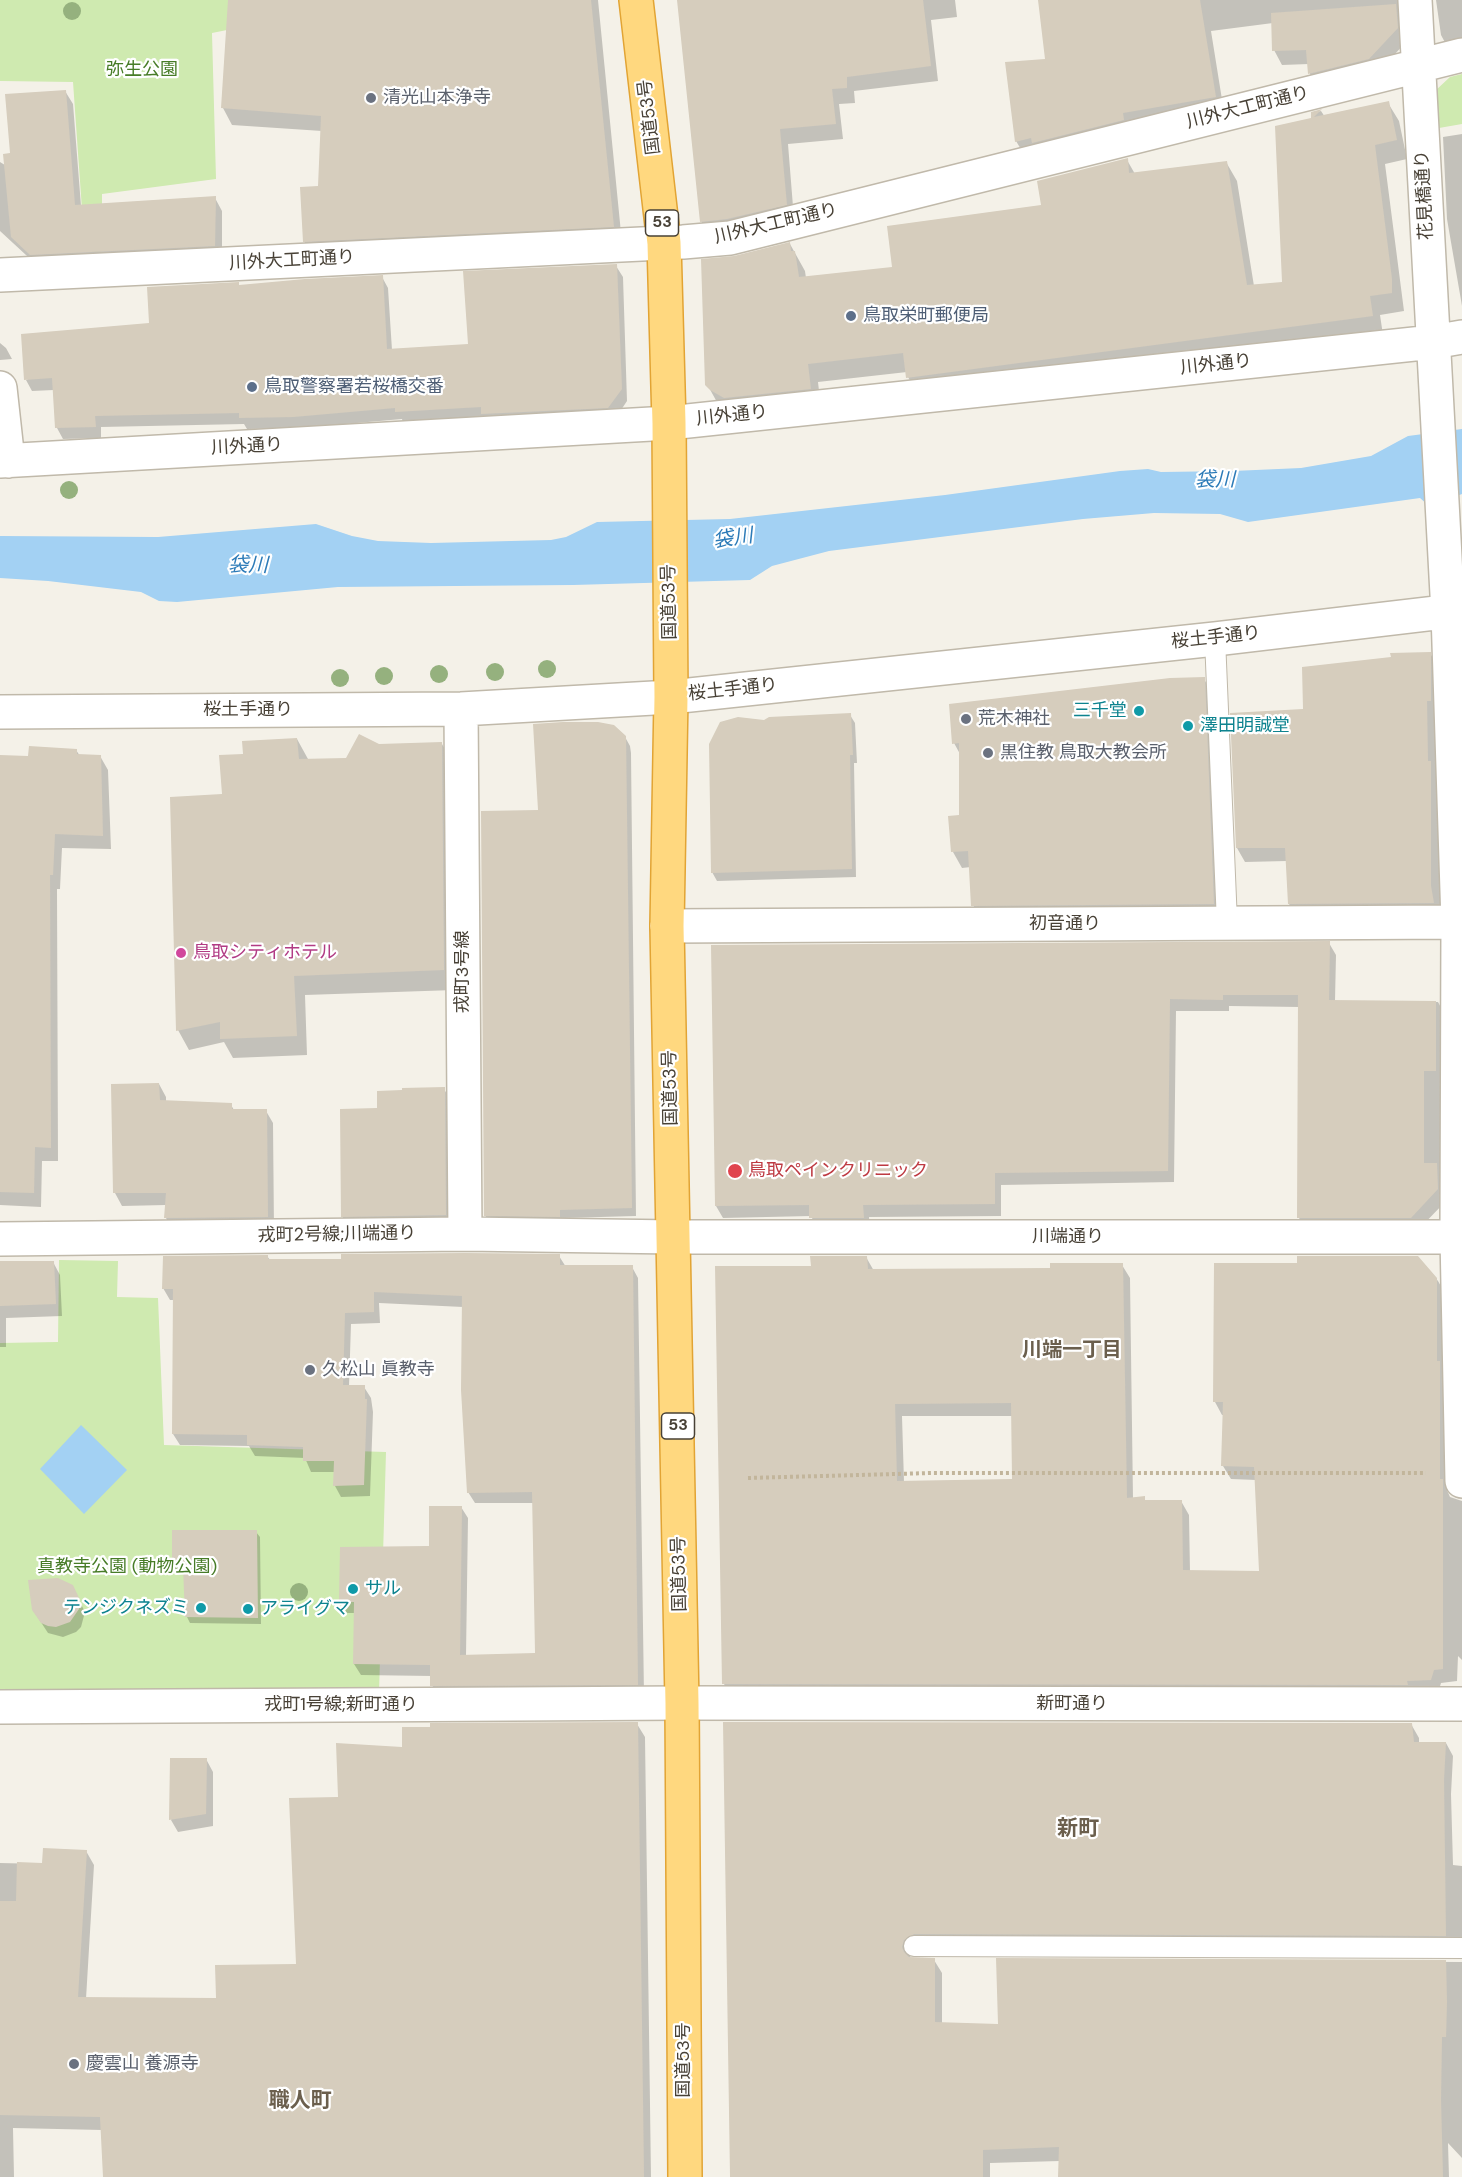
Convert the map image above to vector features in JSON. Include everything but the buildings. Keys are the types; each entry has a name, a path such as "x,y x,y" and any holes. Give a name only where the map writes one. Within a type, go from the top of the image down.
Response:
{"highway":[{"name":"国道53号","path":"636,0 664,243 671,685 668,926 682,1703 685,2177"}],"street":[{"name":"花見橋通り","path":"1415,0 1419,66 1447,340 1435,389 1443,549 1455,611"},
{"name":"川外大工町通り","path":"0,275 730,238 1462,55"},
{"name":"川外通り","path":"4,461 668,436 1447,340"},
{"path":"0,388 4,461"},
{"path":"1455,611 1460,922 1462,1481"},
{"name":"桜土手通り","path":"0,712 461,709 671,685 1215,639 1455,611"},
{"name":"戎町3号線","path":"461,709 465,1234"},
{"name":"初音通り","path":"668,926 1460,922"},
{"name":"戎町2号線;川端通り","path":"0,1239 465,1234 675,1237"},
{"name":"川端通り","path":"675,1237 1460,1237"},
{"name":"新町通り","path":"682,1703 1462,1704"},
{"name":"戎町1号線;新町通り","path":"0,1707 682,1703"}],"lane":[{"path":"1215,639 1227,923"},
{"path":"914,1946 1462,1948"}],"path":[{"path":"748,1478 944,1473 1462,1473"}],"green space":[{"name":"弥生公園","path":"0,0 244,0 247,26 212,33 216,179 102,194 102,251 85,252 73,82 0,81"},
{"path":"1462,74 1462,124 1439,128 1435,91 1450,77"},
{"name":"真教寺公園 (動物公園)","path":"59,1260 118,1261 117,1297 158,1298 164,1445 386,1452 379,1693 0,1696 0,1343 58,1342"}],"water":[{"name":"袋川","path":"1462,429 1462,494 1429,506 1420,498 1248,522 1220,514 1154,513 1083,519 829,551 772,566 750,580 573,585 338,587 177,602 159,601 141,592 0,578 0,536 158,537 316,524 352,536 378,541 431,543 551,540 566,537 597,522 730,519 945,495 1120,471 1148,469 1161,472 1233,471 1301,468 1371,456 1408,436"},
{"path":"81,1425 127,1470 84,1514 40,1469"}],"place":[{"name":"清光山本浄寺","path":"371,98"},
{"name":"鳥取栄町郵便局","path":"851,316"},
{"name":"鳥取警察署若桜橋交番","path":"252,387"},
{"name":"三千堂","path":"1139,711"},
{"name":"荒木神社","path":"966,719"},
{"name":"澤田明誠堂","path":"1188,726"},
{"name":"黒住教 鳥取大教会所","path":"988,753"},
{"name":"鳥取シティホテル","path":"181,953"},
{"name":"鳥取ペインクリニック","path":"735,1171"},
{"name":"久松山 眞教寺","path":"310,1370"},
{"name":"サル","path":"353,1589"},
{"name":"テンジクネズミ","path":"201,1608"},
{"name":"アライグマ","path":"248,1609"},
{"name":"慶雲山 養源寺","path":"74,2064"}],"district":[{"name":"川端一丁目","path":"1072,1351"},
{"name":"新町","path":"1078,1829"},
{"name":"職人町","path":"300,2101"}]}
